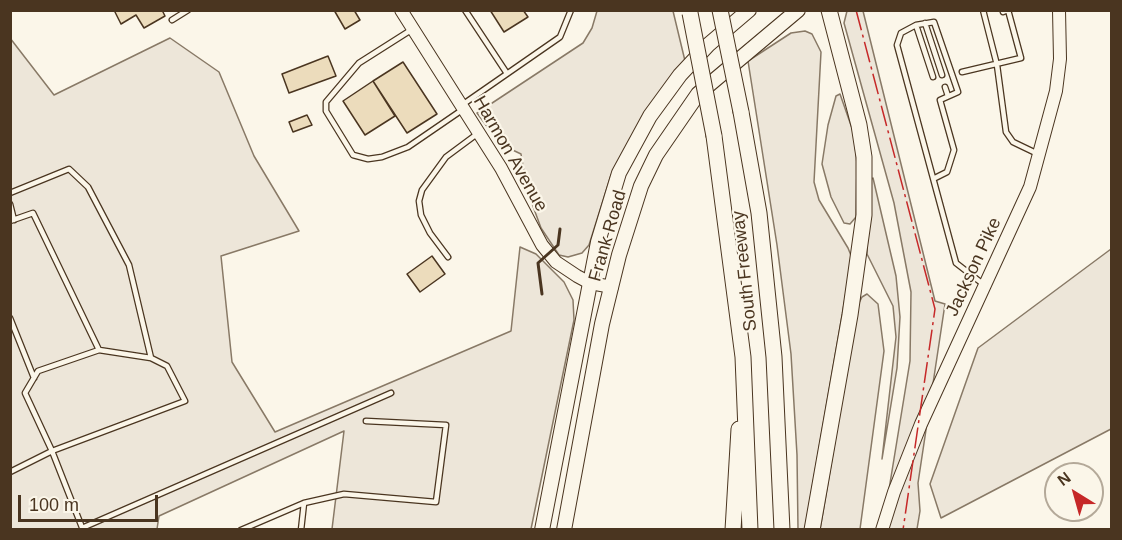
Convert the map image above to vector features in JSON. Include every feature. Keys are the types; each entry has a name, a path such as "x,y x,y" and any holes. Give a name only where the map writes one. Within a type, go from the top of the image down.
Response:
{"highway":[{"name":"South Freeway","path":"720,10 759,213 774,357 782,530"},
{"name":"Frank Road","path":"542,530 590,283 607,208 633,144 680,75 708,45 749,10"},
{"name":"Frank Road","path":"564,530 602,324 624,236 640,186 679,120 698,94 798,10"},
{"path":"812,530 849,315 864,208 864,157 859,125 830,10"},
{"name":"South Freeway","path":"690,12 714,136 743,357 750,530"},
{"path":"733,530 743,357"}],"main road":[{"name":"Harmon Avenue","path":"401,10 479,132 542,245 561,266 590,283 612,287"},
{"name":"Jackson Pike","path":"882,530 921,424 1030,187 1056,91 1059,59 1059,10"}],"lane":[{"path":"172,20 188,10"},
{"path":"465,10 506,72"},
{"path":"412,29 358,63 326,102 326,111 353,155 368,159 382,157 408,147 506,72 560,37 571,10"},
{"path":"983,10 988,18 994,39 1006,132 1012,142 1040,155"},
{"path":"963,72 1021,58 1011,34 1008,10 1003,12"},
{"path":"940,100 958,92 934,22 916,25 901,33 897,45 935,178 956,263 986,285"},
{"path":"1005,24 1011,22"},
{"path":"925,23 942,75"},
{"path":"916,25 933,77"},
{"path":"994,52 1001,50"},
{"path":"945,87 948,96"},
{"path":"935,178 947,172 954,150 938,92"},
{"path":"447,256 430,233 421,215 419,201 422,190 446,157 479,132"},
{"path":"10,193 69,170 88,187 129,265 151,358"},
{"path":"10,204 12,220 33,213 99,350"},
{"path":"10,318 34,378"},
{"path":"10,472 52,451 185,401 167,366 151,358 99,350 38,371 25,393 52,451 81,529 391,393"},
{"path":"240,530 304,503 344,494 436,502 446,426 366,422"},
{"path":"301,530 304,503"}],"shaded area":[{"path":"597,11 673,11 686,65 632,136 611,175 589,245 582,253 568,257 559,255 541,228 527,190 521,154 500,144 477,113 583,43 592,28"},
{"path":"847,11 863,11 935,301 945,304 918,483 920,511 917,529 884,529 883,526 910,361 911,292 894,203 844,23"},
{"path":"805,31 812,34 821,52 814,182 819,200 852,258 805,529 798,529 797,455 791,354 777,245 748,61 791,33"},
{"path":"10,38 54,95 170,38 219,72 254,156 299,231 221,256 232,362 275,432 511,331 520,247 536,254 564,282 573,300 574,320 531,529 332,529 344,431 159,516 157,529 11,529"},
{"path":"840,94 854,134 857,164 856,217 850,224 844,223 831,197 822,164 828,125 836,96"},
{"path":"873,178 896,276 900,317 897,368 882,459 896,337 893,306 867,254 869,181"},
{"path":"1111,249 1111,429 1044,462 1044,464 941,518 930,484 978,348"},
{"path":"867,294 878,304 884,351 860,529 820,530 858,305 862,297"}],"building":[{"path":"114,10 162,10 165,16 144,28 136,15 121,24"},
{"path":"334,10 354,10 360,20 345,29"},
{"path":"490,10 523,10 528,17 504,32"},
{"path":"328,56 336,76 289,93 282,74"},
{"path":"403,62 437,114 407,133 373,81"},
{"path":"373,81 395,116 365,135 343,101"},
{"path":"307,115 312,125 293,132 289,122"},
{"path":"432,256 445,274 420,292 407,274"}],"wall":[{"path":"542,294 538,263 558,245 560,229"}],"power":[{"path":"856,10 935,309 903,530"}]}
